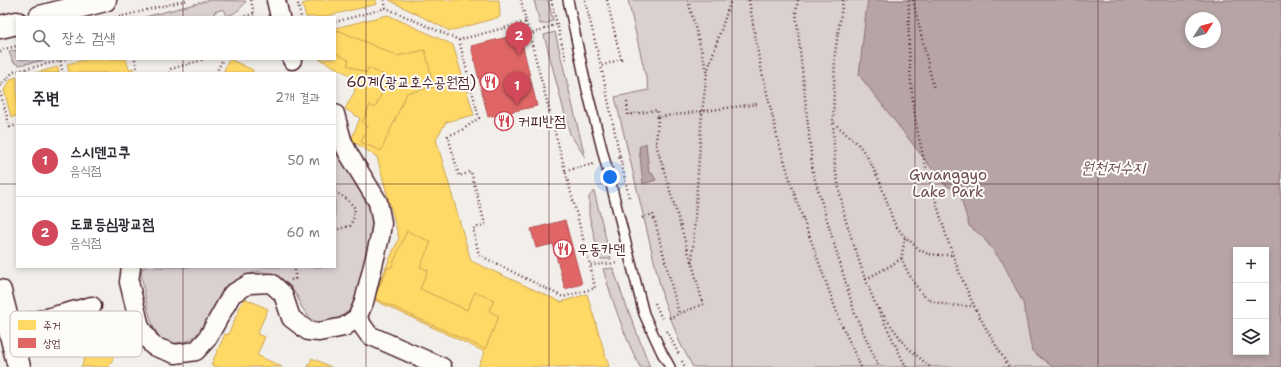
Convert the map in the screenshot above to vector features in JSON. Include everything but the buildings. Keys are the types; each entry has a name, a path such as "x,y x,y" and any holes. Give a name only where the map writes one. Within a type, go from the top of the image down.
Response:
{"street":[{"path":"44,16 105,0"},
{"path":"276,0 280,16"},
{"path":"0,27 16,23"},
{"path":"142,330 153,346 175,354 196,351 207,339 232,294 249,284 271,283 283,294 292,318 308,331 319,332 344,327 357,318 364,302 382,223 378,202 348,153 342,140 336,118"},
{"path":"131,268 129,282 136,311"},
{"path":"0,291 10,332"},
{"path":"73,311 92,306"},
{"path":"357,318 369,335 442,367"},
{"path":"16,357 18,367"}],"lane":[{"path":"568,0 587,90 644,314 670,367"}],"path":[{"path":"131,15 187,0"},
{"path":"251,0 254,16"},
{"path":"297,0 301,16"},
{"path":"384,0 386,8"},
{"path":"458,40 479,118 462,130 448,136 458,176 471,172 485,224 473,228 480,256 563,296 595,288 521,0"},
{"path":"585,0 630,203"},
{"path":"600,66 622,59 607,0"},
{"path":"688,0 707,72"},
{"path":"692,263 702,112 707,72 731,0"},
{"path":"749,0 760,67 778,140 796,199 840,322 861,366"},
{"path":"798,0 796,12 813,173 855,314 880,367"},
{"path":"843,0 835,53 833,123 835,168 845,218 866,279 875,303 906,367"},
{"path":"909,0 909,58 914,110 920,144 953,254 966,290 988,334 1009,367"},
{"path":"914,0 934,89"},
{"path":"336,22 386,8 458,40 526,22"},
{"path":"529,34 557,24"},
{"path":"0,52 4,49 16,46"},
{"path":"0,86 13,72 64,60"},
{"path":"135,60 138,72"},
{"path":"170,72 171,69 202,60"},
{"path":"216,72 222,60"},
{"path":"60,61 63,72"},
{"path":"0,92 10,127 16,125"},
{"path":"627,102 628,114 657,110 658,117 656,144 703,304 669,318"},
{"path":"658,117 757,104"},
{"path":"833,123 858,144 867,156 880,182 894,223 905,238 920,250 928,254 953,254"},
{"path":"565,171 620,157"},
{"path":"336,193 347,199 355,208 354,217 350,226 336,230"},
{"path":"642,218 653,214 679,314"},
{"path":"905,238 902,258 924,296 929,300 952,305 975,306"},
{"path":"866,279 902,258"},
{"path":"590,265 618,263"},
{"path":"653,297 663,321"},
{"path":"875,303 906,346 930,367"},
{"path":"666,328 685,367"}],"green space":[{"path":"210,0 246,1 233,14 227,16 224,9 214,12 215,16 149,16"},
{"path":"534,0 548,0 553,20 546,24 540,24"},
{"name":"Gwanggyo Lake Park","path":"628,0 1281,0 1281,367 693,367 680,343 663,298 615,97 649,90"},
{"path":"555,32 585,157 570,134 544,35"},
{"path":"16,50 16,60 46,60 19,65 13,62 9,52"},
{"path":"336,137 372,204 374,235 352,312 340,318 318,323 310,319 290,286 281,278 260,271 242,277 228,289 197,334 192,338 184,342 170,343 163,340 154,328 148,309 141,273 143,268 336,268"},
{"path":"594,191 611,259 600,259 589,215 589,197"},
{"path":"613,268 650,367 640,367 619,319 603,269"}],"water":[{"name":"원천저수지","path":"868,0 1281,0 1281,367 1053,367 1032,351 1023,303 1003,263 982,236 969,226 960,194 943,183 859,75"},
{"path":"646,143 649,173 652,173 656,180 643,184 639,147"}],"place":[{"name":"도쿄등심광교점","path":"519,55"},
{"name":"60계(광교호수공원점)","path":"490,82"},
{"name":"스시덴고쿠","path":"517,105"},
{"name":"커피반점","path":"504,121"},
{"name":"우동카덴","path":"563,249"}]}
